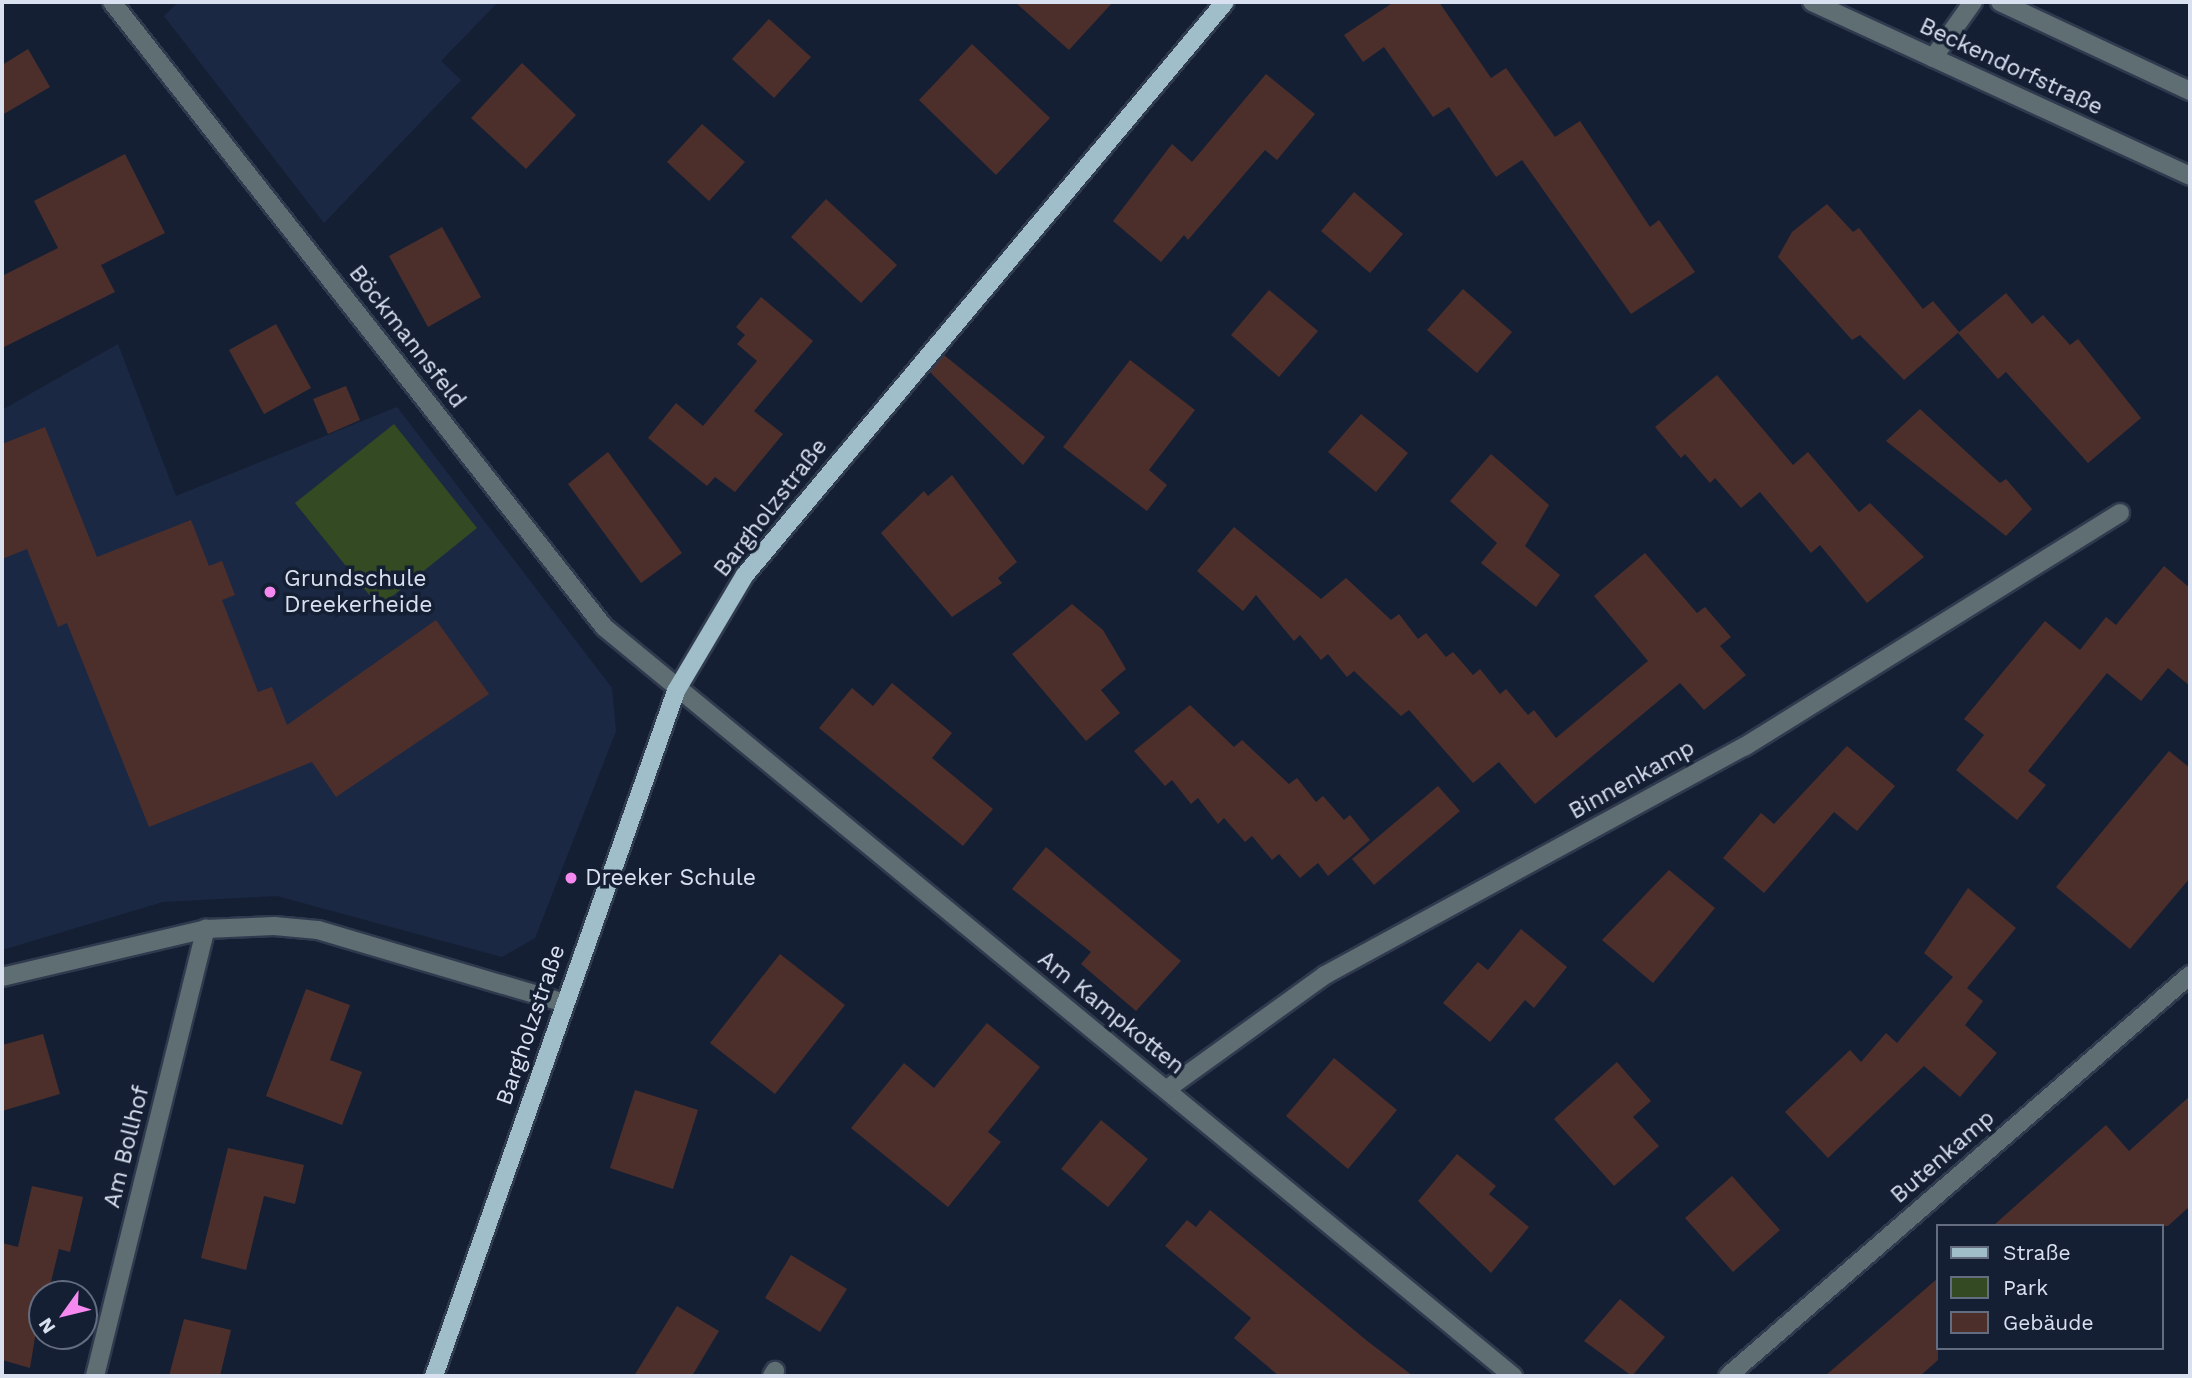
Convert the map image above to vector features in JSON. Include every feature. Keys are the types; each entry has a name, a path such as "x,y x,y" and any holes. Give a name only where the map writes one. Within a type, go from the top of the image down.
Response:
{"main road":[{"name":"Bargholzstraße","path":"434,1376 676,691 745,575 1226,2"}],"street":[{"name":"Böckmannsfeld","path":"112,2 604,627 676,691"},
{"name":"Beckendorfstraße","path":"1812,2 2190,176"},
{"path":"1933,58 1973,2"},
{"path":"2000,2 2190,91"},
{"name":"Binnenkamp","path":"1167,1089 1325,975 1744,747 2120,513"},
{"name":"Am Kampkotten","path":"676,691 1167,1089 1513,1376"},
{"path":"2,977 206,929 318,930 564,1003"},
{"name":"Am Bollhof","path":"95,1376 206,929"},
{"name":"Butenkamp","path":"1728,1376 2190,975"}],"shaded area":[{"path":"178,2 498,2 441,61 461,80 324,223 164,16"},
{"name":"Grundschule Dreekerheide","path":"118,344 176,496 397,407 612,688 616,731 535,938 502,957 277,896 163,902 2,950 2,410"}],"green space":[{"path":"394,424 477,528 379,607 295,503"}],"building":[{"path":"1015,2 1113,2 1069,50"},
{"path":"1394,2 1439,2 1491,78 1506,68 1555,137 1580,121 1650,227 1659,220 1695,272 1631,314 1522,160 1496,177 1449,107 1433,117 1384,47 1363,62 1344,35"},
{"path":"769,19 811,57 774,98 732,59"},
{"path":"972,44 1050,118 996,175 919,100"},
{"path":"28,49 50,87 2,115 2,65"},
{"path":"522,63 576,115 526,169 471,118"},
{"path":"1266,74 1315,114 1277,160 1265,150 1188,240 1184,235 1161,262 1113,221 1172,144 1192,162"},
{"path":"702,124 745,162 709,201 667,162"},
{"path":"125,154 165,233 101,265 115,292 2,348 2,276 58,248 34,201"},
{"path":"1354,192 1403,234 1370,273 1321,231"},
{"path":"826,199 897,265 861,303 791,237"},
{"path":"1827,204 1853,232 1859,228 1923,309 1933,301 1959,332 1904,380 1860,335 1852,340 1778,257 1792,232"},
{"path":"442,227 481,297 428,327 389,256"},
{"path":"1463,289 1512,332 1477,373 1427,330"},
{"path":"1269,290 1318,331 1279,377 1231,335"},
{"path":"2006,293 2032,324 2043,315 2070,345 2078,339 2141,418 2088,463 2006,372 1998,379 1958,333"},
{"path":"761,297 813,341 754,411 783,434 735,492 715,477 707,486 648,438 676,403 703,426 757,361 737,344 745,335 736,327"},
{"path":"276,324 311,388 264,414 229,350"},
{"path":"944,355 1045,437 1023,465 930,372"},
{"path":"1130,360 1195,410 1149,470 1167,485 1147,511 1063,447"},
{"path":"1717,375 1793,465 1808,452 1859,512 1870,503 1924,557 1867,603 1820,545 1811,553 1760,492 1741,508 1715,478 1710,483 1685,454 1681,458 1655,427"},
{"path":"346,386 360,420 328,434 313,399"},
{"path":"1920,409 2000,483 2006,479 2032,509 2006,536 1886,441"},
{"path":"1361,414 1408,453 1376,492 1328,452"},
{"path":"45,427 97,557 191,520 209,566 222,561 235,595 222,600 258,692 272,687 287,725 436,620 489,694 336,797 312,762 149,827 67,623 58,627 27,549 2,559 2,444"},
{"path":"608,452 682,553 641,583 568,484"},
{"path":"1491,454 1549,505 1525,546 1560,575 1536,607 1481,563 1497,543 1450,501"},
{"path":"952,475 1017,562 998,578 1002,583 952,617 881,533 924,491 928,496"},
{"path":"1234,527 1321,599 1346,578 1391,620 1399,614 1418,639 1426,633 1446,657 1453,652 1473,675 1480,669 1500,694 1506,689 1528,715 1534,710 1556,738 1648,661 1594,596 1645,553 1697,613 1705,607 1731,637 1720,646 1746,675 1704,710 1680,683 1535,804 1499,762 1473,783 1409,710 1401,716 1354,671 1347,677 1328,654 1321,660 1300,635 1294,641 1256,595 1243,611 1197,571"},
{"path":"2164,566 2190,588 2190,686 2168,668 2141,701 2107,673 2028,771 2046,785 2017,820 1956,770 1984,735 1964,719 2045,621 2080,650 2106,617 2116,625"},
{"path":"1072,604 1103,630 1126,669 1101,690 1120,713 1086,741 1012,654"},
{"path":"892,683 952,733 932,758 993,809 963,846 819,728 852,688 873,706"},
{"path":"1190,705 1234,747 1242,740 1289,784 1297,778 1316,802 1323,796 1344,820 1350,815 1370,840 1328,876 1318,863 1300,878 1279,854 1272,860 1252,836 1245,842 1224,818 1218,824 1198,798 1191,804 1172,780 1165,786 1134,751"},
{"path":"1847,746 1895,786 1857,831 1834,812 1764,893 1723,858 1761,813 1774,824"},
{"path":"2169,751 2190,768 2190,878 2130,949 2056,887"},
{"path":"1438,786 1460,811 1374,885 1352,859"},
{"path":"1046,847 1181,961 1136,1011 1081,964 1091,952 1012,889"},
{"path":"1669,870 1715,908 1653,983 1602,940"},
{"path":"1968,888 2016,928 1967,988 1983,1001 1965,1025 1997,1053 1960,1097 1924,1066 1828,1158 1785,1112 1850,1050 1861,1062 1886,1033 1897,1043 1953,977 1924,953"},
{"path":"1521,929 1567,967 1534,1008 1525,1000 1490,1042 1443,1003 1478,962 1488,970"},
{"path":"780,954 845,1005 775,1094 710,1043"},
{"path":"306,989 350,1005 330,1060 362,1072 342,1125 266,1096"},
{"path":"987,1023 1040,1067 988,1132 1001,1142 948,1207 851,1128 904,1063 934,1088"},
{"path":"43,1034 60,1094 2,1111 2,1045"},
{"path":"1334,1058 1397,1110 1348,1169 1286,1116"},
{"path":"1617,1062 1651,1101 1633,1117 1659,1146 1614,1186 1554,1119"},
{"path":"635,1090 698,1110 673,1189 610,1168"},
{"path":"2190,1096 2190,1206 2168,1226 1995,1224 2106,1125 2129,1151"},
{"path":"1101,1120 1148,1159 1108,1207 1061,1169"},
{"path":"228,1148 304,1165 295,1204 264,1196 246,1270 201,1258"},
{"path":"1457,1154 1496,1186 1489,1194 1529,1227 1491,1273 1418,1201"},
{"path":"1732,1176 1780,1230 1733,1272 1685,1218"},
{"path":"32,1186 83,1197 70,1252 59,1249 51,1280 28,1280 28,1350 33,1350 30,1368 2,1360 2,1243 18,1247"},
{"path":"1210,1210 1413,1376 1279,1376 1234,1338 1251,1318 1165,1246 1187,1220 1196,1227"},
{"path":"791,1255 847,1289 820,1332 765,1298"},
{"path":"1937,1279 1938,1360 1920,1376 1825,1376"},
{"path":"1620,1299 1665,1337 1632,1376 1584,1341"},
{"path":"677,1306 719,1331 692,1376 634,1376"},
{"path":"184,1319 231,1330 220,1376 169,1376"}],"place":[{"name":"Grundschule Dreekerheide","path":"270,592"},
{"name":"Dreeker Schule","path":"571,878"}]}
